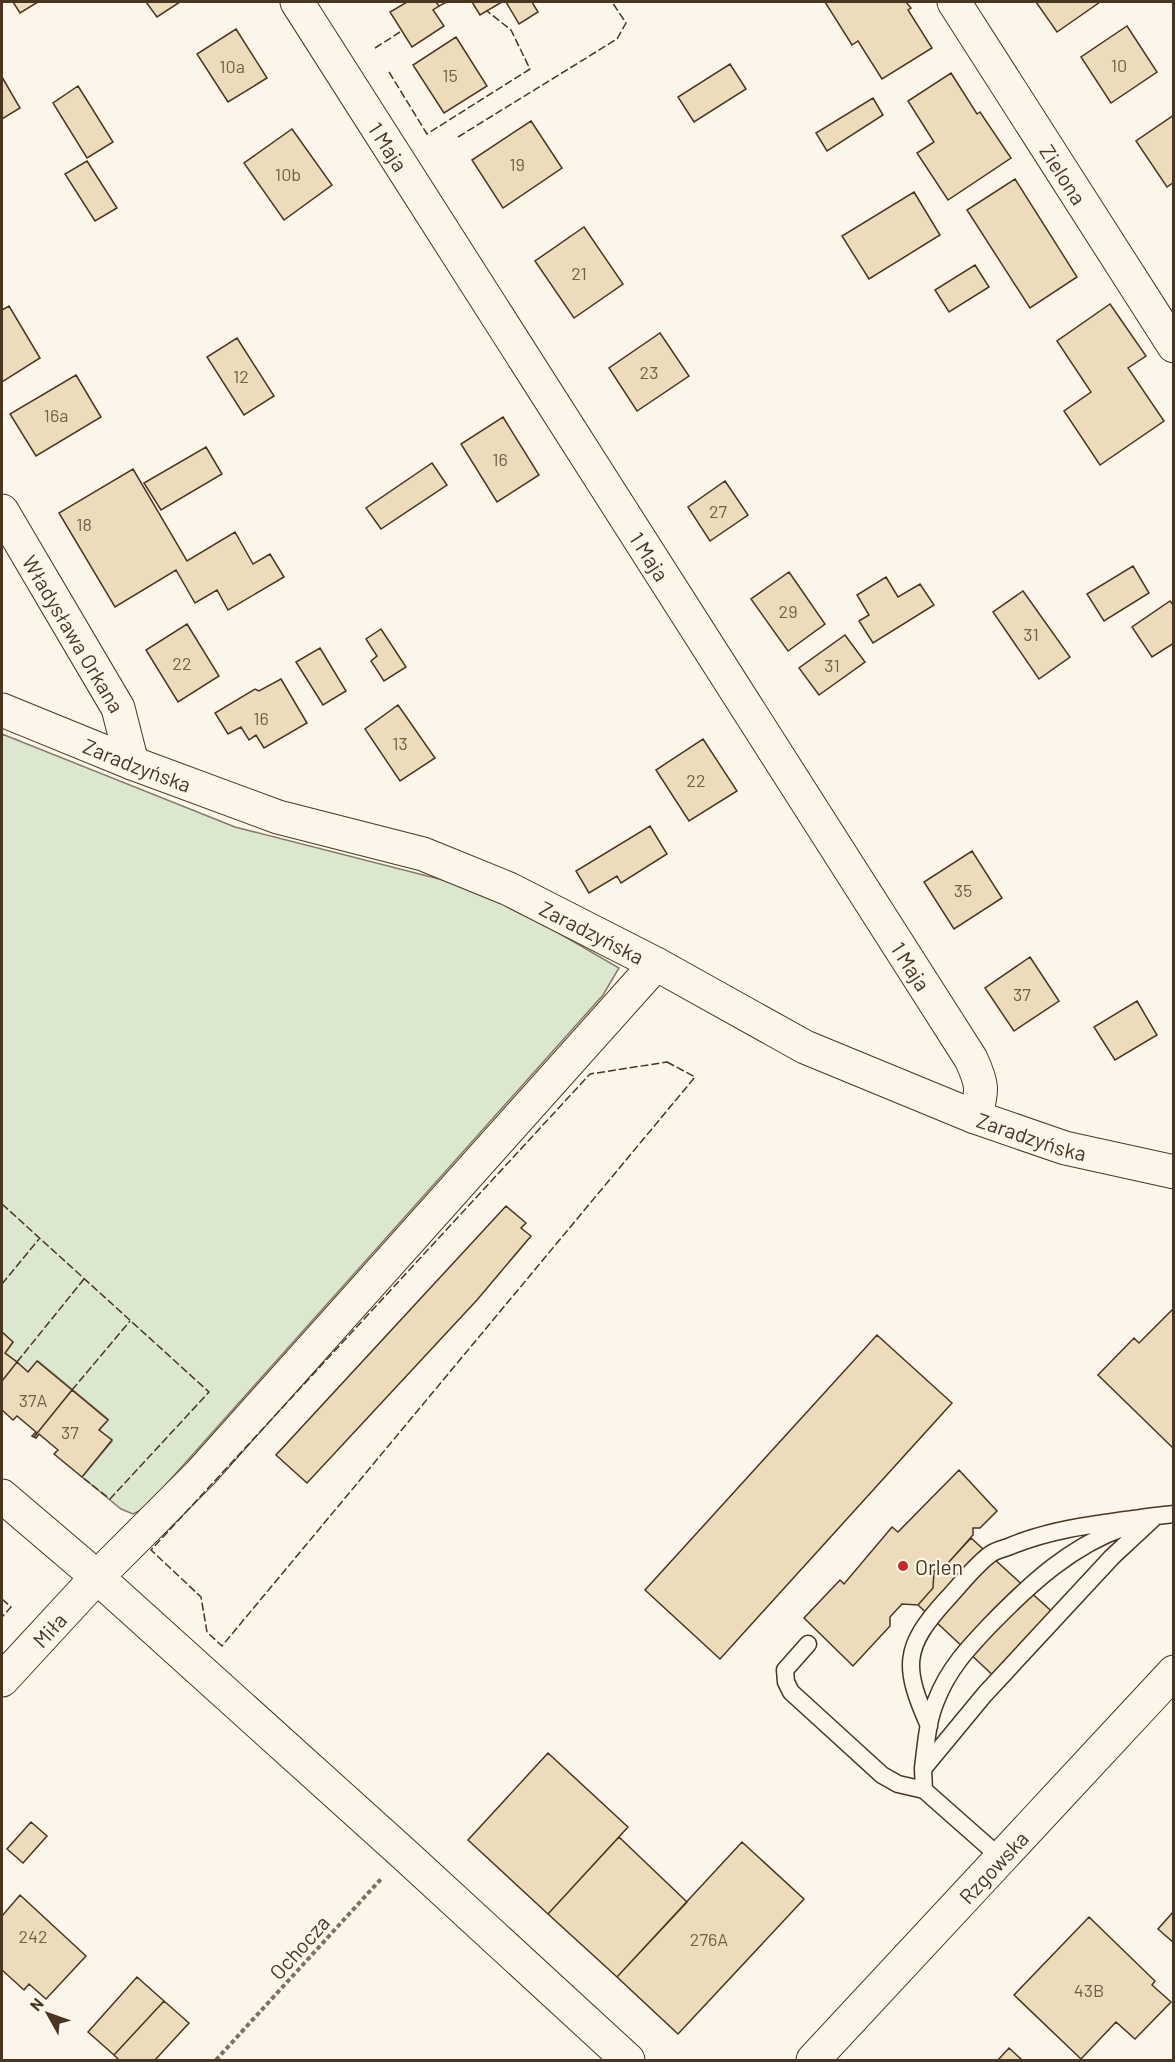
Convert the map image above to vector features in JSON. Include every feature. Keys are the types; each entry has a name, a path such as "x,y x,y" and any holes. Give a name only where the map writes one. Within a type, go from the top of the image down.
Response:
{"street":[{"name":"1 Maja","path":"297,2 971,1059 980,1077 982,1093 975,1117"},
{"name":"Zielona","path":"954,2 1173,346"},
{"name":"Władysława Orkana","path":"2,511 118,708 132,763"},
{"name":"Zaradzyńska","path":"2,710 132,763 278,817 423,854 509,889 656,964 805,1047 975,1117 1065,1148 1173,1172"},
{"name":"Miła","path":"2,1680 97,1577 200,1474 656,964"},
{"path":"2,1496 97,1577 404,1854 628,2061"},
{"name":"Rzgowska","path":"813,2061 1173,1672"}],"lane":[{"path":"929,1726 917,1699 912,1676 910,1659 913,1650 930,1617 988,1555 1028,1538 1056,1531 1165,1515"},
{"path":"924,1790 923,1769 935,1702 950,1671 966,1650 1026,1587 1081,1547 1109,1532 1165,1515"},
{"path":"923,1769 985,1694 1132,1536 1165,1515"},
{"path":"808,1644 785,1670 791,1692 882,1775 898,1784 924,1790 1001,1858"}],"path":[{"name":"Ochocza","path":"216,2061 404,1854"}],"green space":[{"path":"2,734 235,827 486,891 619,968 603,995 145,1508 133,1514 121,1509 82,1477 112,1441 99,1430 108,1419 38,1361 28,1372 5,1353 13,1342 2,1332"}],"building":[{"path":"13,2 38,2 20,13"},
{"path":"146,2 180,2 157,17"},
{"path":"407,2 436,2 439,6 433,10 444,26 412,47 390,12"},
{"path":"472,2 502,2 480,15"},
{"path":"506,2 532,2 538,12 519,24"},
{"path":"825,2 906,2 911,8 908,10 932,48 882,79 858,41 852,45"},
{"path":"1036,2 1100,2 1057,32"},
{"path":"1127,26 1157,72 1111,103 1081,57"},
{"path":"236,29 267,78 228,102 197,54"},
{"path":"456,37 487,86 444,113 413,65"},
{"path":"730,64 746,89 694,122 678,97"},
{"path":"951,73 977,114 980,112 1011,158 948,200 917,153 934,142 908,101"},
{"path":"2,77 20,108 2,119"},
{"path":"78,86 113,142 87,158 53,103"},
{"path":"873,98 883,115 827,151 816,133"},
{"path":"1174,115 1174,182 1167,187 1136,141"},
{"path":"531,121 562,168 503,208 472,160"},
{"path":"292,129 332,185 284,220 244,163"},
{"path":"87,161 117,208 95,221 65,174"},
{"path":"1015,179 1077,277 1030,308 967,210"},
{"path":"914,192 940,235 869,279 842,236"},
{"path":"584,227 623,284 574,318 535,261"},
{"path":"975,265 989,287 949,312 935,290"},
{"path":"1110,304 1146,356 1128,368 1164,421 1100,465 1064,411 1091,392 1057,341"},
{"path":"9,306 40,358 2,382 2,310"},
{"path":"660,333 689,376 637,411 609,368"},
{"path":"237,338 274,396 244,415 207,357"},
{"path":"76,375 101,417 36,456 10,414"},
{"path":"503,417 539,475 497,502 461,444"},
{"path":"206,447 222,474 161,510 144,483"},
{"path":"432,463 447,485 381,529 366,508"},
{"path":"133,469 187,561 235,532 253,564 270,554 284,577 228,610 217,590 195,603 176,570 115,607 59,513"},
{"path":"725,481 748,515 710,541 688,507"},
{"path":"1133,566 1149,593 1104,621 1087,594"},
{"path":"789,572 825,624 788,651 751,599"},
{"path":"886,577 898,597 920,584 934,605 873,643 859,621 869,615 857,595"},
{"path":"1023,591 1070,657 1039,679 993,612"},
{"path":"1170,601 1174,606 1174,643 1152,657 1132,627"},
{"path":"187,624 219,676 178,702 146,650"},
{"path":"381,629 406,667 384,681 371,661 377,656 366,639"},
{"path":"845,635 865,662 819,695 799,668"},
{"path":"320,648 346,691 323,705 296,662"},
{"path":"281,679 307,723 264,748 256,735 249,740 241,727 228,734 215,713 255,689 259,691"},
{"path":"398,705 435,758 400,781 365,729"},
{"path":"703,739 737,791 689,821 656,770"},
{"path":"650,826 667,854 621,883 617,876 589,893 576,871"},
{"path":"972,851 1002,898 954,929 924,882"},
{"path":"1030,957 1059,1001 1014,1031 985,988"},
{"path":"1137,1001 1157,1035 1115,1060 1094,1027"},
{"path":"506,1206 526,1223 521,1228 531,1236 477,1300 307,1483 276,1455"},
{"path":"1174,1308 1174,1449 1098,1375 1134,1338 1139,1343"},
{"path":"2,1332 13,1342 5,1353 17,1362 2,1381"},
{"path":"877,1335 952,1403 720,1659 645,1590"},
{"path":"37,1361 72,1390 34,1437 32,1436 36,1432 17,1416 13,1420 2,1410 2,1381 17,1362 28,1372"},
{"path":"72,1390 108,1420 99,1430 112,1440 82,1477 54,1454 58,1450 39,1434 36,1438 34,1437"},
{"name":"Orlen","path":"959,1470 997,1511 980,1528 973,1528 973,1535 948,1563 948,1569 934,1571 933,1588 918,1605 902,1604 890,1617 890,1626 853,1666 804,1618 840,1580 844,1584 892,1527 898,1532"},
{"path":"971,1538 1059,1618 999,1681 918,1605 933,1588 934,1571 948,1569 948,1563"},
{"path":"548,1753 628,1827 548,1914 468,1840"},
{"path":"31,1822 47,1836 23,1863 7,1849"},
{"path":"619,1837 687,1902 617,1977 548,1914"},
{"path":"742,1842 804,1899 678,2034 617,1977"},
{"path":"20,1895 86,1956 46,1999 29,1984 24,1990 2,1970 2,1916"},
{"path":"1174,1911 1174,1943 1158,1929"},
{"path":"1089,1917 1155,1981 1152,1985 1171,2002 1135,2039 1116,2022 1081,2059 1014,1995"},
{"path":"137,1977 164,2001 114,2055 88,2032"},
{"path":"164,2001 189,2023 155,2060 119,2060 114,2055"},
{"path":"1009,2048 1022,2060 998,2060"}],"fence":[{"path":"439,6 447,2"},
{"path":"458,137 617,39 626,23 612,2"},
{"path":"389,72 427,134 530,69 511,30 487,11"},
{"path":"375,48 400,32"},
{"path":"667,1062 695,1077 222,1646 207,1632 201,1597 151,1550 590,1074 667,1062"},
{"path":"2,1204 209,1392 110,1499 82,1477"},
{"path":"2,1284 39,1239"},
{"path":"17,1362 84,1279"},
{"path":"72,1390 130,1321"},
{"path":"2,1599 11,1607 2,1617"}],"place":[{"name":"Orlen","path":"903,1566"}]}
